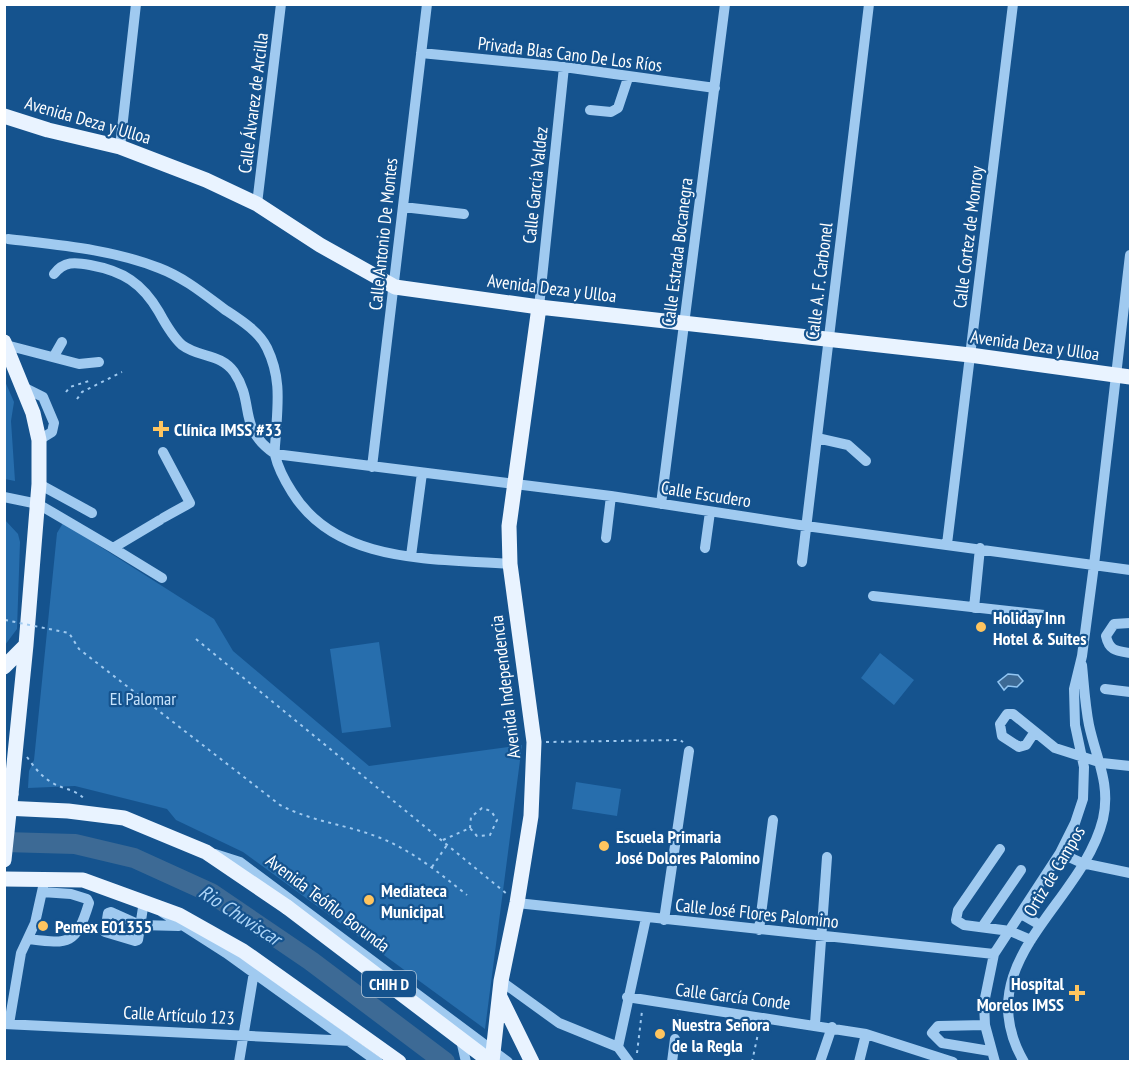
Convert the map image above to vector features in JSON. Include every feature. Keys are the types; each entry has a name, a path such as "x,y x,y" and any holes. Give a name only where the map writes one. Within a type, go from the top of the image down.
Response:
{"main road":[{"name":"Avenida Deza y Ulloa","path":"4,116 48,130 120,147 170,165 257,204 320,245 394,287 539,307 828,341 970,355 1123,376"},
{"name":"Avenida Independencia","path":"492,1058 500,988 518,903 531,816 534,742 510,564 513,484 539,307"},
{"path":"4,860 11,746 26,645 39,484 39,440 33,413 5,343"},
{"path":"4,667 26,645"},
{"name":"Avenida Teófilo Borunda","path":"8,801 124,818 206,852 226,863 492,1058"},
{"path":"4,879 43,885 83,880 149,902 212,931 399,1062"},
{"path":"500,988 532,1062"}],"street":[{"path":"120,147 136,4"},
{"name":"Calle Álvarez de Arcilla","path":"257,204 280,4"},
{"name":"Calle Antonio De Montes","path":"372,467 427,4"},
{"name":"Calle Estrada Bocanegra","path":"662,504 725,4"},
{"name":"Calle A. F. Carbonel","path":"802,562 869,4"},
{"name":"Calle Cortez de Monroy","path":"947,544 1013,4"},
{"name":"Privada Blas Cano De Los Ríos","path":"421,53 564,67 628,78 715,88"},
{"name":"Calle García Valdez","path":"539,307 564,67"},
{"path":"590,110 611,112 618,108 628,78"},
{"path":"403,207 464,214"},
{"path":"8,239 84,248 159,268 191,285 248,326 266,345 279,383 275,454 284,478 295,497 322,528 344,541 363,548 411,556 510,564"},
{"name":"Ortiz de Campos","path":"993,1057 986,1025 986,984 994,954 1060,853 1075,823 1083,799 1082,758 1073,705 1123,376 1131,255"},
{"path":"54,274 59,267 77,262 130,277 145,291 180,342 190,349 225,362 235,373 242,388 249,426 263,446 275,454"},
{"path":"54,357 62,342"},
{"path":"5,343 79,364 99,362"},
{"path":"817,438 848,444 866,461"},
{"path":"113,548 190,504 163,452"},
{"name":"Calle Escudero","path":"275,454 611,496 806,526 1131,570"},
{"path":"411,556 422,473"},
{"path":"39,484 92,513"},
{"path":"606,538 611,496"},
{"path":"4,497 38,504 162,578"},
{"path":"705,548 710,512"},
{"path":"974,608 980,548"},
{"path":"873,596 1044,615"},
{"path":"1131,623 1114,624 1107,636 1108,645 1113,650 1131,653"},
{"name":"Ortiz de Campos","path":"1024,1062 1011,1030 1007,1006 1010,984 1018,961 1082,863 1102,819 1106,796 1102,763 1089,723 1082,656"},
{"path":"1105,689 1131,692"},
{"path":"1034,733 1055,748 1082,758 1131,766"},
{"path":"664,920 689,751"},
{"path":"759,930 773,820"},
{"path":"1000,849 956,913 956,920 961,924 1010,931 1031,940"},
{"name":"Avenida Teófilo Borunda","path":"206,852 240,862 454,1023 492,1058 508,1062"},
{"path":"1060,853 1082,863 1131,873"},
{"path":"815,1024 827,857"},
{"path":"982,927 1021,870"},
{"path":"7,1024 21,953 35,923 43,885 87,899 89,903 85,917 71,939 61,943 28,939"},
{"path":"182,926 140,926 149,902 168,918 182,926 254,972 378,1061"},
{"name":"Calle José Flores Palomino","path":"518,903 994,954"},
{"path":"1021,914 1040,925"},
{"path":"618,1047 627,997 646,918"},
{"path":"239,1062 254,972"},
{"path":"500,988 559,1023 618,1047 629,1062"},
{"name":"Calle García Conde","path":"627,997 832,1027 866,1034 953,1062"},
{"path":"454,1023 466,1060"},
{"name":"Calle Artículo 123","path":"7,1024 351,1041"},
{"path":"986,1025 938,1026 932,1033 942,1043 993,1057"},
{"path":"820,1062 832,1027"},
{"path":"859,1062 866,1034"},
{"path":"672,1062 675,1039"},
{"path":"907,1062 912,1049"}],"path":[{"path":"76,399 82,392 122,372"},
{"path":"66,392 70,387 92,380"},
{"path":"5,620 69,633 80,649 280,805 317,822 374,835 393,843 432,867 467,895"},
{"path":"196,639 518,903"},
{"path":"534,742 680,740 689,751"},
{"path":"11,746 50,782 65,789 77,791 96,815"},
{"path":"482,808 491,811 497,820 494,831 486,837 477,836 470,828 471,817 482,808"},
{"path":"443,840 470,828"},
{"path":"432,867 447,844"},
{"path":"635,1062 643,1000"},
{"path":"675,1039 679,1006"},
{"path":"752,1062 762,1017"}],"green space":[{"path":"4,379 14,402 11,421 15,481 5,479"},
{"path":"5,520 18,534 20,542 17,629 5,645"},
{"name":"El Palomar","path":"63,523 214,619 233,651 369,766 522,745 485,1029 243,852 176,820 167,809 75,786 28,788 29,771 34,760 57,533"},
{"path":"379,642 391,727 342,733 330,649"},
{"path":"880,653 914,680 894,705 861,678"},
{"path":"576,782 621,789 617,816 572,809"}],"shaded area":[{"path":"1008,674 1018,675 1023,681 1017,687 1008,686 1004,690 998,682"}],"waterway":[{"name":"Rio Chuviscar","path":"4,842 75,844 134,858 211,893 311,961 445,1062"}],"place":[{"name":"Clínica IMSS #33","path":"161,429"},
{"name":"Holiday Inn Hotel & Suites","path":"981,627"},
{"name":"Escuela Primaria José Dolores Palomino","path":"604,846"},
{"name":"Mediateca Municipal","path":"369,900"},
{"name":"Pemex E01355","path":"43,926"},
{"name":"Hospital Morelos IMSS","path":"1077,993"},
{"name":"Nuestra Señora de la Regla","path":"660,1034"}]}
